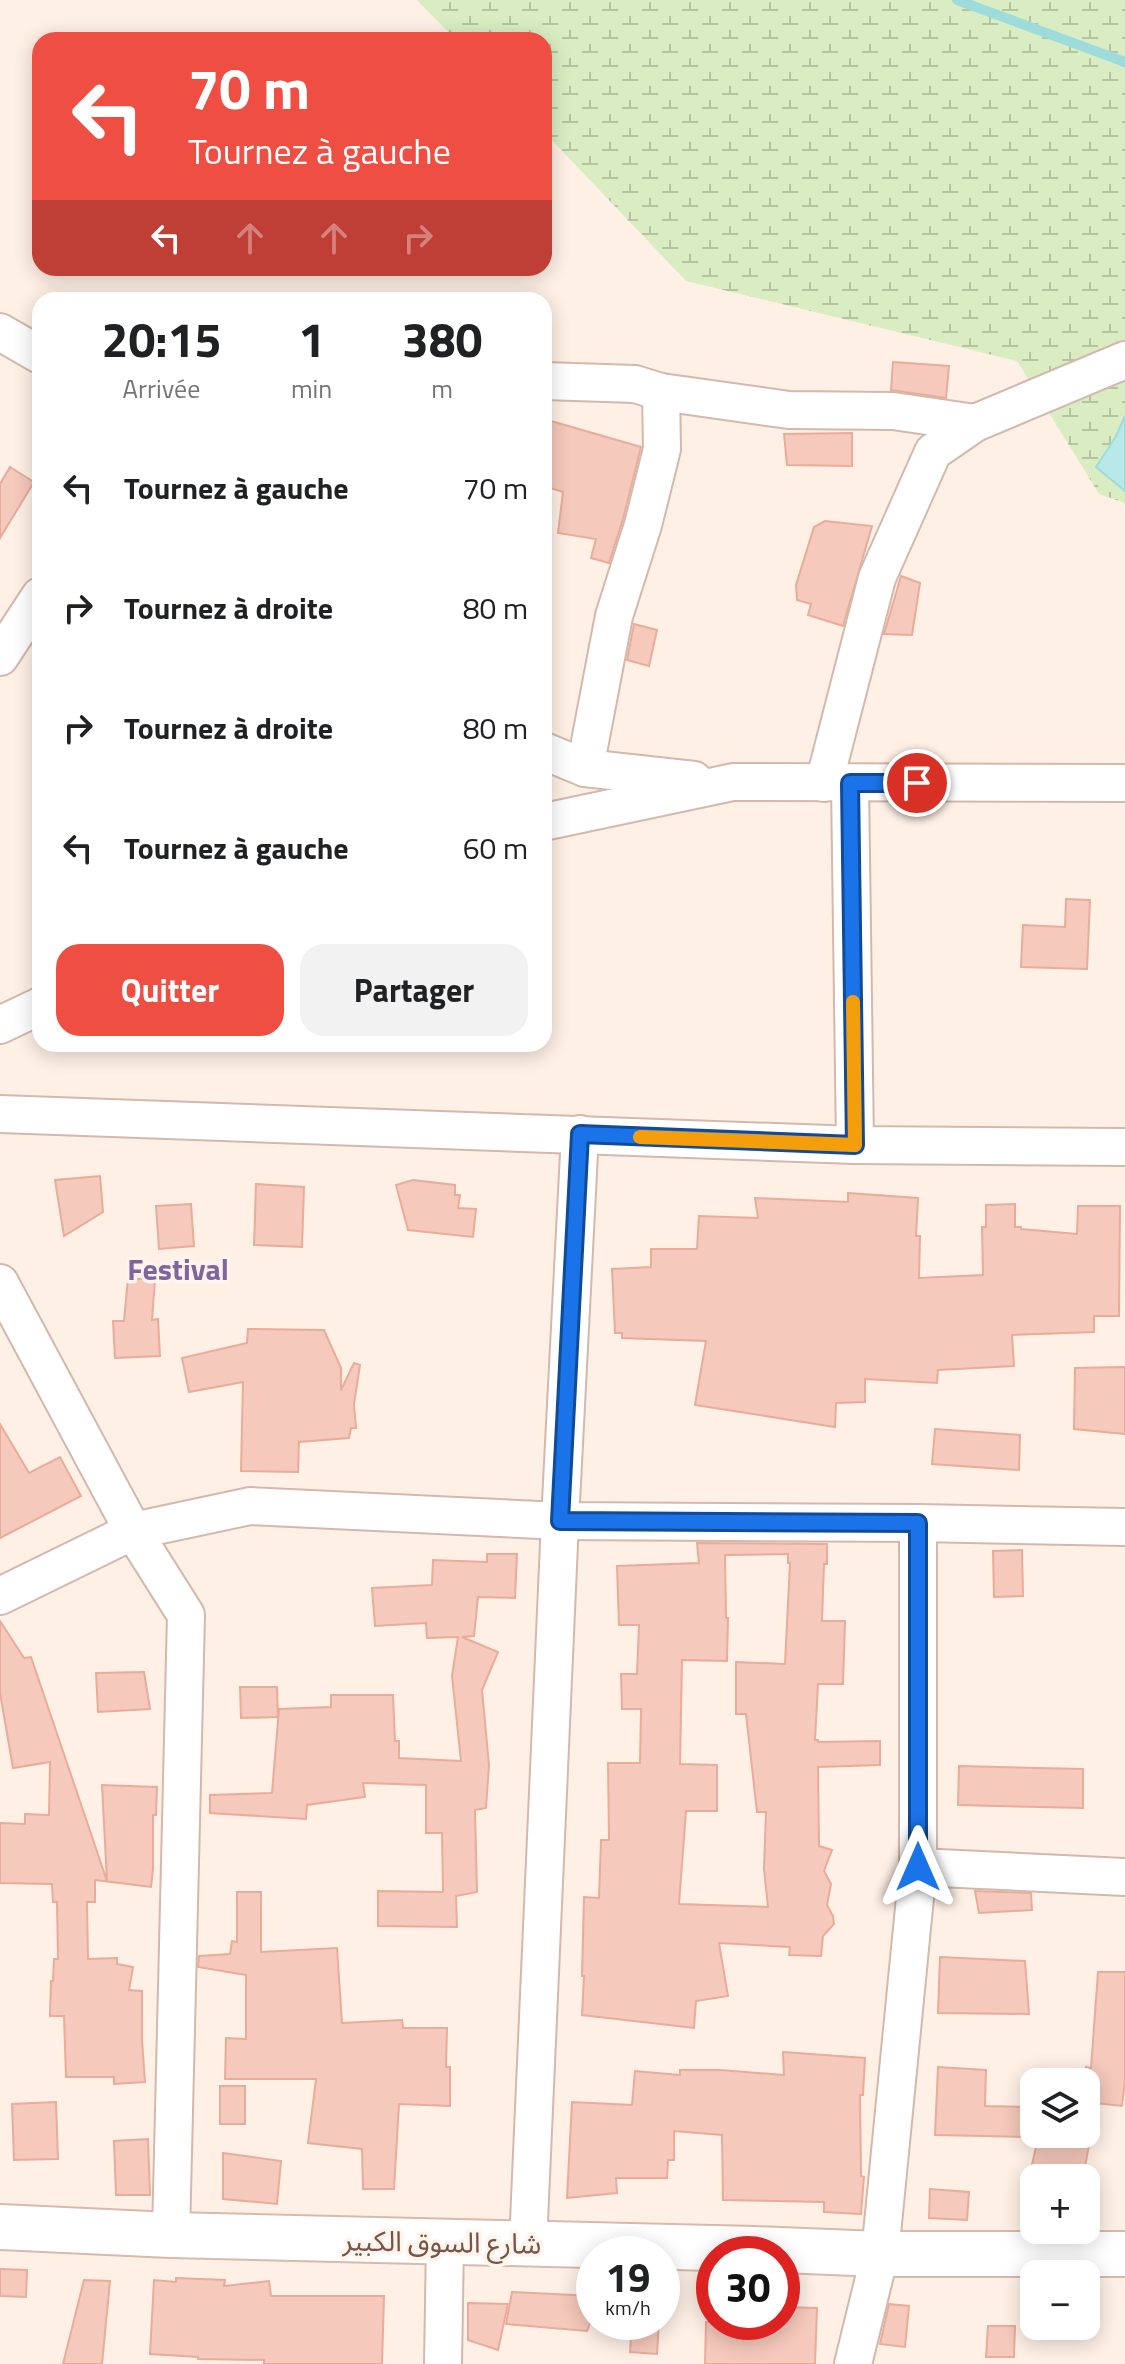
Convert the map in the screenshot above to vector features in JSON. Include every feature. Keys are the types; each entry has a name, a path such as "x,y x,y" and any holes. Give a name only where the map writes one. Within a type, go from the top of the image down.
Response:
{"street":[{"path":"0,332 32,350"},
{"path":"855,1145 837,783 877,578 933,452 975,423 1125,360"},
{"path":"552,381 635,384 661,392 789,410 893,411 975,423"},
{"path":"585,768 614,616 643,525 662,449 661,392"},
{"path":"0,657 32,608"},
{"path":"552,754 585,768 724,784 1125,783"},
{"path":"552,820 724,784"},
{"path":"0,1025 32,1010"},
{"path":"0,1114 855,1145 1125,1147"},
{"path":"528,2244 580,1134"},
{"path":"0,1283 133,1531 186,1615 171,2235"},
{"path":"0,1596 133,1531 250,1506 560,1521 1125,1527"},
{"path":"853,2364 880,2254 918,1867 918,1523"},
{"path":"918,1867 1125,1877"},
{"name":"شارع السوق الكبير","path":"0,2227 171,2235 880,2254 1125,2254"},
{"path":"443,2364 445,2243"}],"green space":[{"path":"417,0 1125,0 1125,503 1099,494 1017,361 686,281 552,140 552,32 448,32"}],"water":[{"path":"1125,416 1125,491 1096,467"}],"building":[{"path":"893,362 949,366 946,398 891,390"},
{"path":"552,421 641,447 609,563 591,558 596,539 558,533 563,492 552,489"},
{"path":"852,433 852,466 787,465 784,434"},
{"path":"10,467 32,481 0,538 0,484"},
{"path":"825,521 872,526 843,626 808,615 811,604 797,600 796,585 814,527"},
{"path":"901,576 920,583 912,635 884,634"},
{"path":"634,624 657,630 649,666 627,660"},
{"path":"1066,899 1090,900 1087,969 1021,967 1023,925 1065,927"},
{"path":"100,1176 103,1212 64,1236 55,1180"},
{"path":"413,1180 455,1185 455,1195 460,1195 458,1208 476,1209 473,1237 408,1230 396,1185"},
{"path":"256,1184 304,1187 302,1247 254,1245"},
{"path":"848,1193 918,1198 916,1236 920,1236 919,1278 983,1275 982,1227 986,1227 986,1205 1015,1204 1015,1227 1021,1229 1077,1234 1078,1206 1120,1206 1119,1316 1094,1316 1094,1332 1012,1335 1014,1366 938,1370 937,1383 865,1379 865,1402 836,1403 835,1427 695,1405 706,1341 622,1338 622,1333 615,1333 612,1269 651,1267 651,1249 697,1249 699,1216 758,1218 755,1198 848,1202"},
{"path":"191,1204 194,1246 159,1249 156,1206"},
{"path":"128,1278 155,1280 152,1320 158,1319 160,1356 115,1358 113,1321 124,1321"},
{"path":"248,1329 324,1330 341,1368 341,1390 354,1363 360,1365 354,1404 356,1428 351,1428 349,1438 299,1442 298,1472 241,1471 243,1382 189,1392 182,1358 247,1343"},
{"path":"1125,1367 1125,1434 1074,1429 1075,1368"},
{"path":"0,1424 29,1473 60,1457 81,1496 0,1538"},
{"path":"935,1429 1020,1435 1019,1470 932,1464"},
{"path":"697,1543 827,1544 822,1621 845,1621 843,1684 818,1684 815,1740 880,1741 880,1765 818,1767 819,1846 832,1850 824,1871 831,1884 827,1905 834,1924 823,1936 821,1956 789,1955 790,1947 719,1943 728,1996 696,2001 694,2028 582,2015 584,1897 599,1898 601,1840 609,1840 608,1763 640,1763 641,1709 622,1709 621,1674 637,1674 639,1625 619,1625 617,1566 699,1563","holes":["788,1554 785,1664 736,1662 736,1714 746,1714 757,1812 766,1812 764,1869 768,1907 679,1904 686,1811 717,1811 717,1765 680,1764 682,1660 727,1661 725,1555"]},
{"path":"1022,1550 1023,1596 994,1597 993,1551"},
{"path":"487,1554 517,1554 515,1598 478,1597 474,1636 462,1637 498,1652 482,1690 489,1765 486,1808 475,1810 477,1892 456,1896 457,1927 378,1926 378,1891 443,1892 442,1833 426,1833 426,1785 363,1783 365,1797 307,1805 306,1819 210,1813 210,1795 272,1793 279,1709 331,1707 331,1695 393,1695 399,1758 461,1761 452,1676 458,1637 427,1638 426,1623 375,1626 372,1588 432,1585 433,1560 487,1562"},
{"path":"0,1621 24,1658 31,1657 107,1881 102,1785 157,1787 151,1887 95,1880 95,1902 87,1902 88,1959 117,1958 117,1964 133,1967 129,1990 142,1991 145,2082 114,2084 114,2077 66,2077 64,2016 50,2016 54,1959 58,1959 57,1902 53,1902 52,1884 0,1883 0,1823 25,1824 25,1814 49,1815 50,1762 13,1768 0,1693"},
{"path":"144,1672 150,1709 98,1712 96,1673"},
{"path":"240,1687 277,1687 278,1717 241,1718"},
{"path":"959,1766 1083,1769 1083,1808 958,1805"},
{"path":"975,1891 1031,1893 1032,1910 979,1913"},
{"path":"237,1892 261,1892 261,1952 337,1948 342,2023 402,2020 403,2028 447,2028 446,2067 450,2067 450,2106 399,2104 394,2189 363,2189 362,2149 308,2143 316,2079 225,2079 226,2038 246,2039 246,1975 198,1967 199,1956 230,1954 232,1941 237,1942"},
{"path":"940,1957 1025,1961 1029,2014 938,2013"},
{"path":"1098,1972 1125,1972 1125,2082 1122,2106 1100,2104 1100,2068 1091,2068"},
{"path":"783,2052 865,2058 863,2095 860,2095 861,2176 864,2177 861,2214 824,2212 824,2202 723,2200 722,2135 674,2131 674,2160 668,2160 667,2178 616,2178 617,2193 567,2198 572,2102 632,2105 635,2071 680,2075 680,2070 720,2070 784,2075"},
{"path":"938,2067 986,2070 985,2106 1020,2107 1020,2137 935,2135"},
{"path":"220,2086 245,2086 245,2124 220,2124"},
{"path":"56,2102 58,2159 14,2160 12,2104"},
{"path":"148,2139 150,2195 116,2195 114,2141"},
{"path":"1036,2148 1088,2148 1086,2164 1032,2164"},
{"path":"223,2153 281,2161 277,2204 223,2199"},
{"path":"930,2189 969,2192 967,2220 929,2218"},
{"path":"0,2269 27,2270 26,2297 0,2296"},
{"path":"176,2278 225,2280 224,2286 269,2281 271,2296 384,2296 382,2364 264,2364 264,2360 198,2359 150,2354 154,2280 176,2282"},
{"path":"84,2280 110,2281 102,2364 63,2364"},
{"path":"512,2292 576,2295 576,2330 506,2324"},
{"path":"468,2303 508,2304 498,2350 468,2340"},
{"path":"889,2304 909,2306 905,2347 880,2344"},
{"path":"800,2308 817,2308 815,2364 705,2364 706,2340 800,2340"},
{"path":"988,2326 1015,2326 1014,2357 986,2357"},
{"path":"631,2340 658,2340 657,2354 630,2352"}],"waterway":[{"path":"957,0 1125,62"}],"slow traffic":[{"path":"640,1137 855,1145 853,1002"}],"district":[{"name":"Festival","path":"178,1270"}],"route":[{"path":"917,783 850,783 855,1145 580,1134 560,1521 918,1523 918,1867"}]}
